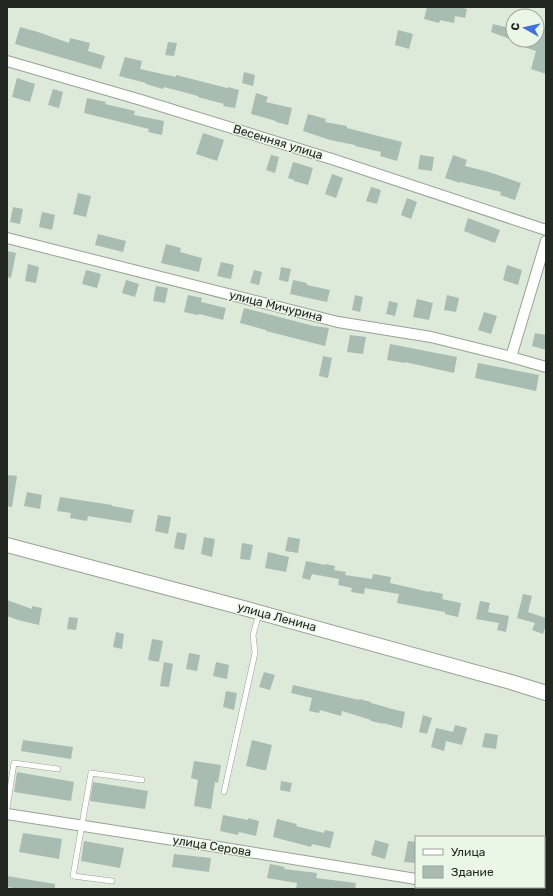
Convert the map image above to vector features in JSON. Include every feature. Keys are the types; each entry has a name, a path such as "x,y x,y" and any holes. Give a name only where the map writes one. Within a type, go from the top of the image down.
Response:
{"main road":[{"name":"улица Ленина","path":"7,545 259,612 546,693"}],"street":[{"name":"Весенняя улица","path":"7,61 141,100 334,160 546,230"},
{"name":"улица Мичурина","path":"7,238 338,322 430,338 511,357 546,367"},
{"path":"511,357 546,241"},
{"name":"улица Серова","path":"7,814 415,879"}],"lane":[{"path":"224,792 255,653 253,635 259,612"},
{"path":"7,808 14,763 58,769"},
{"path":"112,881 73,876 91,772 142,780"}],"building":[{"path":"427,7 459,7 467,9 465,18 455,16 454,23 440,20 439,23 424,19"},
{"path":"493,24 505,27 505,37 491,32"},
{"path":"20,27 69,43 70,38 90,43 88,51 105,56 101,69 15,44"},
{"path":"546,28 546,74 531,69 536,51 527,48 545,48"},
{"path":"398,30 413,34 409,49 395,45"},
{"path":"168,42 177,43 174,56 165,55"},
{"path":"125,57 142,61 140,69 176,77 176,75 239,90 235,108 223,106 224,104 198,96 164,87 163,89 119,76"},
{"path":"244,72 255,75 253,86 242,83"},
{"path":"17,78 35,84 30,102 12,97"},
{"path":"53,89 63,92 59,108 48,105"},
{"path":"256,93 268,97 266,102 292,108 288,125 251,114"},
{"path":"87,98 135,111 134,115 164,121 162,135 148,132 149,129 84,113"},
{"path":"308,114 326,119 325,122 347,126 347,128 402,142 397,161 380,156 381,152 330,140 303,131"},
{"path":"203,133 224,140 217,161 196,154"},
{"path":"271,155 279,157 275,173 266,170"},
{"path":"420,155 434,157 432,171 418,169"},
{"path":"453,155 467,160 465,166 489,172 521,183 515,200 500,195 501,192 460,183 445,178"},
{"path":"293,162 313,168 308,185 288,178"},
{"path":"332,174 343,178 336,198 325,194"},
{"path":"371,187 381,190 377,204 366,201"},
{"path":"78,193 91,196 86,217 73,214"},
{"path":"407,198 417,202 411,219 401,215"},
{"path":"13,207 23,209 20,224 10,222"},
{"path":"42,212 55,215 52,230 39,227"},
{"path":"468,218 500,230 495,243 464,231"},
{"path":"98,234 126,241 123,252 95,245"},
{"path":"166,244 181,248 180,252 202,258 199,272 161,263"},
{"path":"7,251 16,253 11,278 7,277"},
{"path":"221,262 234,265 231,279 217,276"},
{"path":"28,264 39,267 36,283 25,281"},
{"path":"507,265 522,270 518,285 503,280"},
{"path":"281,267 291,269 288,282 279,280"},
{"path":"86,270 101,274 97,288 82,284"},
{"path":"254,270 262,272 259,285 250,283"},
{"path":"126,280 139,284 135,297 122,293"},
{"path":"293,280 330,290 327,302 290,294"},
{"path":"156,286 168,288 165,303 153,301"},
{"path":"188,295 202,298 201,302 226,308 223,320 184,312"},
{"path":"355,295 363,297 360,312 352,310"},
{"path":"447,295 459,298 456,312 444,310"},
{"path":"417,299 433,303 429,320 413,317"},
{"path":"389,301 398,303 395,316 386,314"},
{"path":"244,308 314,326 329,328 325,346 240,323"},
{"path":"484,312 497,316 491,334 478,330"},
{"path":"535,333 546,335 546,350 532,346"},
{"path":"350,335 366,337 363,354 347,352"},
{"path":"390,344 457,357 454,373 405,362 387,360"},
{"path":"323,356 332,358 328,378 319,376"},
{"path":"478,363 539,375 536,391 475,378"},
{"path":"7,475 17,476 12,507 7,506"},
{"path":"27,492 42,495 40,509 24,506"},
{"path":"60,497 134,510 131,523 88,516 87,521 70,518 71,513 57,511"},
{"path":"158,515 171,517 168,534 155,531"},
{"path":"177,532 187,534 184,550 174,548"},
{"path":"204,537 215,539 212,557 201,554"},
{"path":"288,537 300,539 298,553 285,551"},
{"path":"242,543 253,545 250,560 240,559"},
{"path":"268,552 289,557 286,572 265,568"},
{"path":"306,561 335,566 334,570 346,572 345,575 372,579 373,574 391,577 390,583 443,594 442,599 461,603 458,617 445,614 445,612 397,603 399,594 365,588 364,594 351,592 352,588 338,585 339,579 312,574 310,580 302,578"},
{"path":"523,594 532,596 528,612 546,618 546,625 543,634 532,630 535,623 517,618"},
{"path":"7,600 32,609 32,606 42,608 39,625 7,616"},
{"path":"480,601 490,603 488,612 509,616 506,632 497,630 499,623 476,619"},
{"path":"69,617 78,618 76,630 67,629"},
{"path":"116,632 124,634 122,649 113,647"},
{"path":"152,639 163,641 159,662 148,660"},
{"path":"189,653 200,655 197,671 186,669"},
{"path":"164,662 173,664 169,687 160,686"},
{"path":"216,662 229,665 227,679 213,676"},
{"path":"264,672 275,675 270,690 259,687"},
{"path":"293,685 359,699 405,712 402,728 371,721 342,711 341,716 320,710 319,713 309,711 312,698 291,693"},
{"path":"226,691 237,693 234,710 223,707"},
{"path":"423,715 432,718 427,734 419,732"},
{"path":"455,725 467,728 462,745 446,741 444,751 431,747 436,728 453,732"},
{"path":"485,733 498,735 496,749 482,747"},
{"path":"23,740 73,747 71,759 21,751"},
{"path":"252,740 272,745 266,770 246,766"},
{"path":"194,761 221,765 218,783 215,782 211,809 194,806 198,780 191,778"},
{"path":"17,772 74,782 71,801 14,792"},
{"path":"281,781 292,783 290,792 280,790"},
{"path":"93,782 148,791 145,809 90,801"},
{"path":"223,815 259,821 256,836 239,832 238,835 220,831"},
{"path":"277,819 297,824 296,826 324,833 325,830 334,832 330,848 312,844 311,847 273,837"},
{"path":"23,833 62,839 59,859 19,852"},
{"path":"375,840 389,844 385,859 371,855"},
{"path":"84,841 124,848 120,868 81,861"},
{"path":"408,841 415,842 415,863 404,862"},
{"path":"174,854 211,858 209,872 172,867"},
{"path":"270,864 285,867 284,869 317,873 316,878 356,883 355,889 296,889 297,883 267,878"},
{"path":"7,876 55,884 55,889 18,889 7,887"}]}
